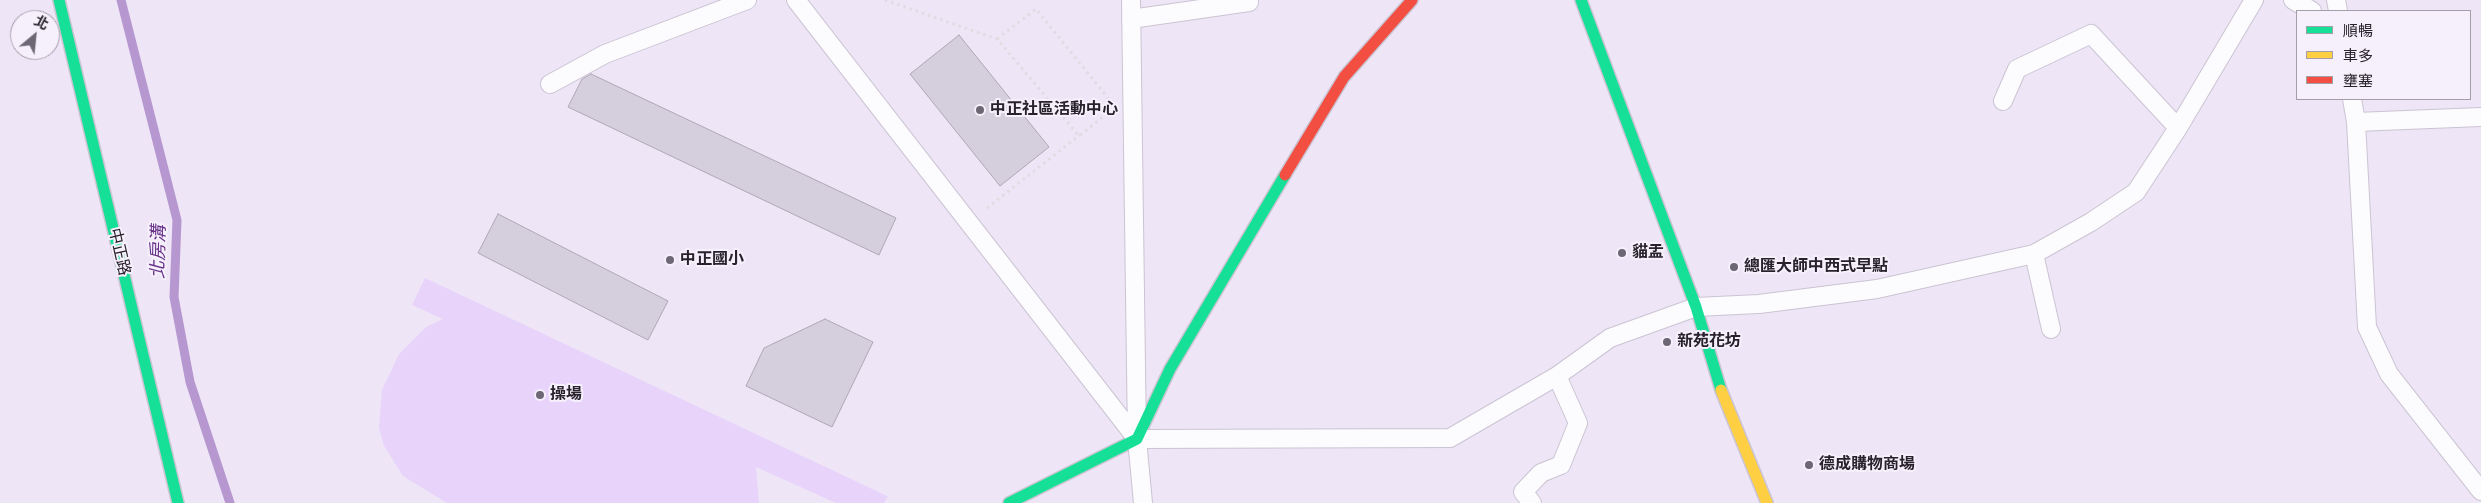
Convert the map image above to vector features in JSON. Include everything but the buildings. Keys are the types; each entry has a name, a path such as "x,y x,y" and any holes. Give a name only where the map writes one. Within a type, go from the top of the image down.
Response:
{"street":[{"name":"中正路","path":"60,0 178,503"},
{"path":"1009,503 1137,440 1170,369 1344,77 1412,0"},
{"path":"1581,0 1696,307 1720,388 1766,503"}],"lane":[{"path":"550,84 605,54 747,0"},
{"path":"796,0 1137,440"},
{"path":"1131,0 1137,440 1143,503"},
{"path":"1137,440 1450,438 1557,376 1610,338 1696,307 1759,304 1877,289 2034,254 2092,222 2136,192 2178,128 2254,0"},
{"path":"2293,0 2310,10"},
{"path":"1131,19 1249,2"},
{"path":"2003,101 2017,70 2091,34 2178,128"},
{"path":"2352,100 2356,122 2367,327 2389,374 2481,491"},
{"path":"2356,122 2481,117"},
{"path":"2034,254 2051,329"},
{"path":"1532,503 1523,492 1541,473 1561,465 1578,423 1557,376"}],"path":[{"path":"885,0 997,39 1079,136"},
{"path":"997,39 1036,10 1115,107"},
{"path":"969,223 1132,94"}],"shaded area":[{"path":"425,278 888,496 884,503 836,503 756,467 759,503 447,503 403,476 384,446 379,428 382,390 399,354 426,327 443,319 412,305"}],"waterway":[{"name":"北房溝","path":"121,0 177,220 174,297 190,382 230,503"}],"traffic: fast":[{"path":"59,0 178,503"},
{"path":"1581,0 1696,307 1721,390"},
{"path":"1009,503 1137,439 1170,369 1285,175"}],"traffic: slow":[{"path":"1721,390 1767,503"}],"traffic: jam":[{"path":"1285,175 1344,77 1412,0"}],"place":[{"name":"中正社區活動中心","path":"980,110"},
{"name":"貓盂","path":"1622,253"},
{"name":"中正國小","path":"670,260"},
{"name":"總匯大師中西式早點","path":"1734,267"},
{"name":"新苑花坊","path":"1667,342"},
{"name":"操場","path":"540,395"},
{"name":"德成購物商場","path":"1809,465"}]}
